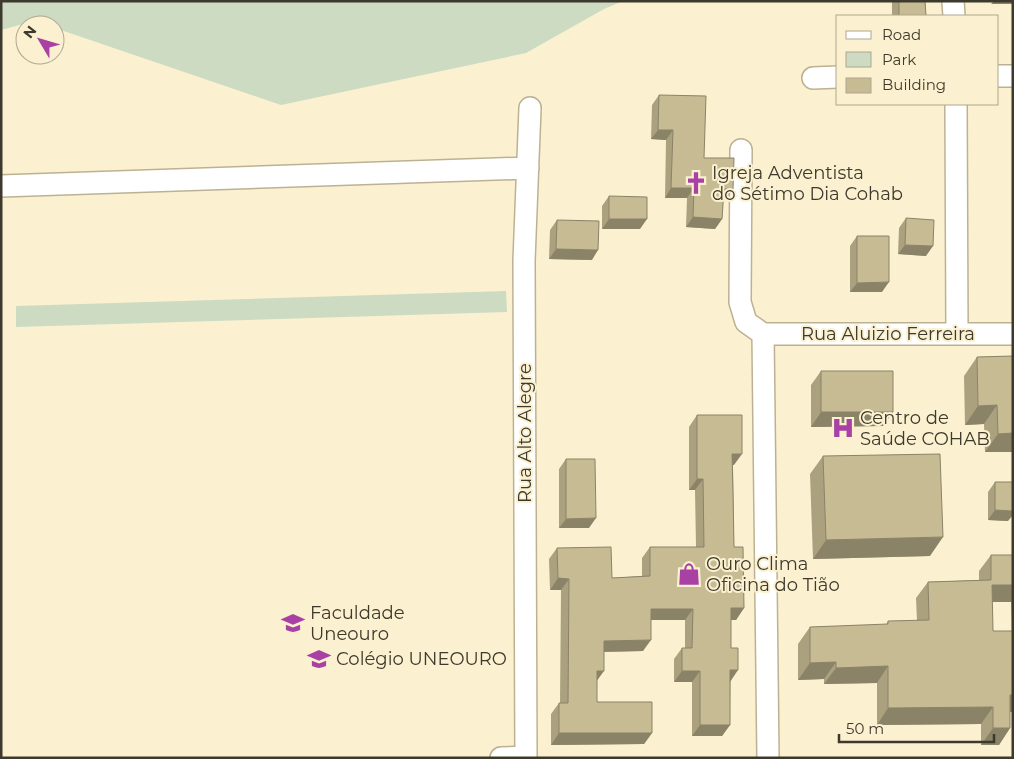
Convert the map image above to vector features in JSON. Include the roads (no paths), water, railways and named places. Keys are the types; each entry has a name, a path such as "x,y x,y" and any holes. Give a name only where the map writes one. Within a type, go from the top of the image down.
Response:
{"street":[{"path":"953,1 954,15"},
{"path":"999,76 1013,76"},
{"path":"813,78 836,77"},
{"path":"956,105 957,334"},
{"name":"Rua Alto Alegre","path":"526,758 524,261 530,108"},
{"path":"741,150 740,302 746,322 764,334 768,758"},
{"path":"1,186 528,168"},
{"name":"Rua Aluizio Ferreira","path":"764,334 1013,334"},
{"path":"501,758 526,758"}],"place":[{"name":"Igreja Adventista do Sétimo Dia Cohab","path":"696,183"},
{"name":"Centro de Saúde COHAB","path":"843,428"},
{"name":"Ouro Clima Oficina do Tião","path":"689,574"},
{"name":"Faculdade Uneouro","path":"293,623"},
{"name":"Colégio UNEOURO","path":"319,659"}]}
